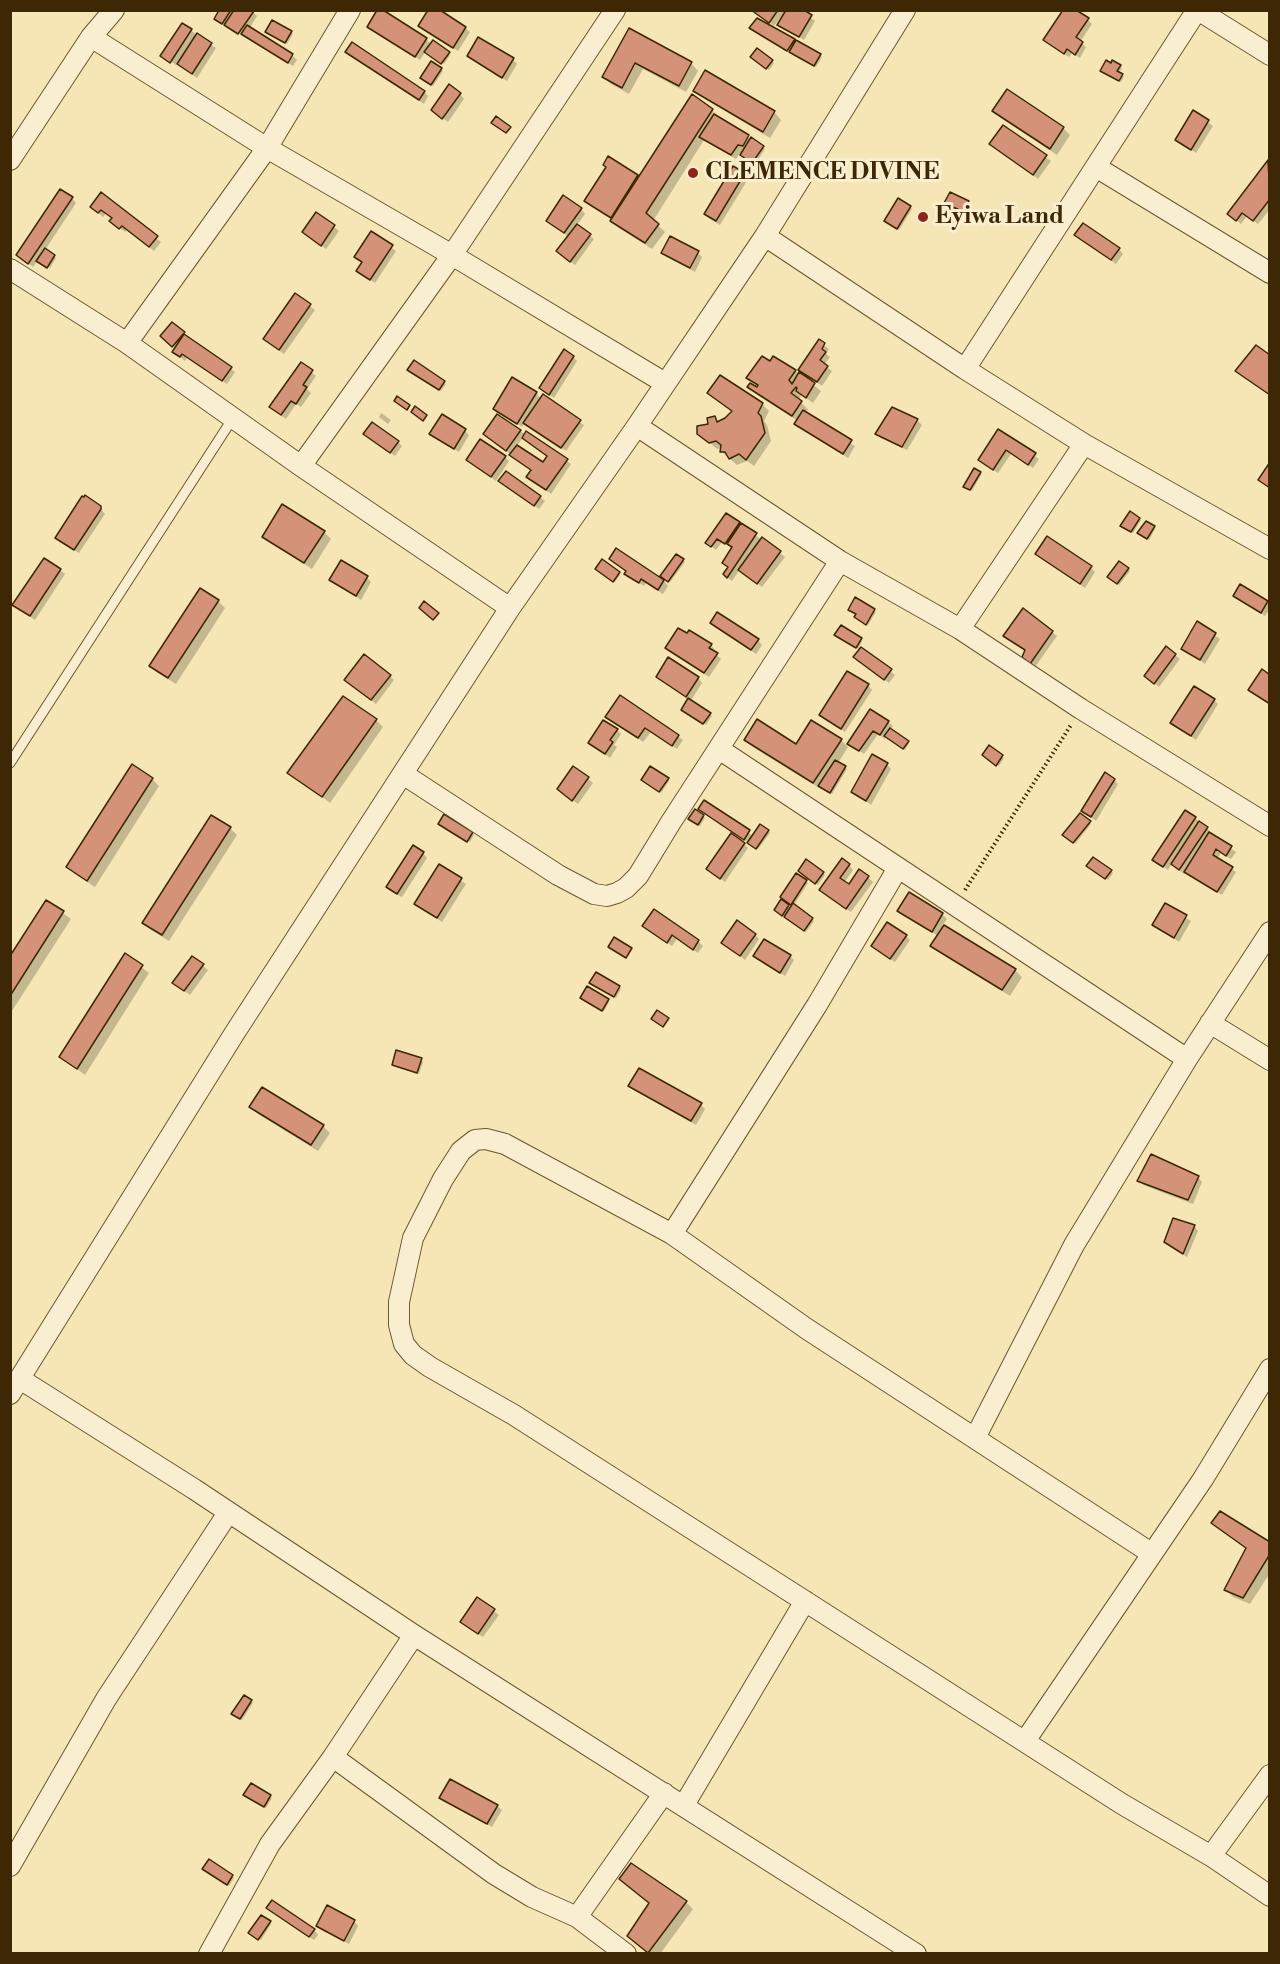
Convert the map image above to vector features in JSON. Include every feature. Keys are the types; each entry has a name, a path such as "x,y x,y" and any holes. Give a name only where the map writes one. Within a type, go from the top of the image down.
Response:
{"street":[{"path":"11,157 91,37 114,10"},
{"path":"127,343 267,148 350,10"},
{"path":"301,466 452,255 615,10"},
{"path":"905,10 765,236 637,426 510,608 234,1034 15,1387 228,1513 414,1635 916,1953"},
{"path":"965,369 1197,10 1269,55"},
{"path":"91,37 267,148 452,255 665,384"},
{"path":"1096,166 1269,273"},
{"path":"765,236 965,369 1084,444 1269,549"},
{"path":"10,269 127,343 301,466 510,608"},
{"path":"637,426 840,561 960,629 1082,709 1269,826"},
{"path":"960,629 1084,444"},
{"path":"403,774 558,875 594,894 607,896 626,888 638,876 840,561"},
{"path":"719,749 1187,1059"},
{"path":"672,1234 817,1005 898,868"},
{"path":"975,1438 1074,1245 1187,1059 1269,932"},
{"path":"1210,1023 1269,1060"},
{"path":"1151,1553 807,1329 672,1234 505,1144 486,1139 475,1140 462,1151 442,1179 413,1238 399,1302 399,1326 404,1344 413,1355 514,1415 1269,1896"},
{"path":"1025,1741 1203,1479 1269,1369"},
{"path":"12,1862 106,1699 228,1513"},
{"path":"684,1805 805,1601"},
{"path":"209,1953 270,1844 333,1757 414,1635"},
{"path":"333,1757 494,1874 532,1897 578,1917 626,1953"},
{"path":"1211,1857 1269,1775"},
{"path":"578,1917 664,1793"}],"lane":[{"path":"10,763 233,418"}],"path":[{"path":"955,906 1082,709"}],"building":[{"path":"219,10 231,10 222,24 214,19"},
{"path":"234,10 254,11 238,34 224,25"},
{"path":"377,10 383,10 427,38 415,57 367,27"},
{"path":"428,10 440,10 466,27 453,48 418,26"},
{"path":"751,10 778,10 769,23"},
{"path":"786,10 804,10 812,15 799,37 777,25"},
{"path":"1063,10 1076,10 1089,18 1076,37 1083,42 1075,55 1067,49 1064,54 1043,40"},
{"path":"757,18 795,39 787,51 749,28"},
{"path":"272,20 292,31 285,43 265,32"},
{"path":"182,23 192,29 170,63 160,56"},
{"path":"247,25 293,54 288,63 241,34"},
{"path":"629,28 692,62 679,86 635,63 622,88 602,77"},
{"path":"197,33 212,43 192,74 177,64"},
{"path":"478,37 514,58 502,78 467,56"},
{"path":"433,40 450,52 441,64 424,52"},
{"path":"796,40 821,54 814,66 789,52"},
{"path":"352,42 425,91 419,100 345,52"},
{"path":"757,48 773,60 766,69 750,57"},
{"path":"1106,60 1111,63 1112,60 1121,65 1117,71 1123,74 1119,81 1100,71"},
{"path":"431,61 442,68 431,85 420,78"},
{"path":"705,70 775,111 763,132 693,91"},
{"path":"449,84 461,93 442,119 431,110"},
{"path":"1007,89 1064,127 1050,149 992,111"},
{"path":"692,94 713,109 646,213 659,224 645,243 610,221"},
{"path":"1193,110 1209,120 1191,150 1175,140"},
{"path":"714,114 749,135 743,146 738,145 731,155 699,137"},
{"path":"496,116 511,127 506,133 491,123"},
{"path":"1003,125 1047,155 1033,175 989,144"},
{"path":"751,137 764,146 752,163 740,155"},
{"path":"608,156 638,175 611,218 584,201 606,167 603,165"},
{"path":"1268,160 1270,199 1253,221 1242,213 1236,221 1227,214"},
{"path":"733,166 745,173 716,221 704,214"},
{"path":"60,189 73,197 28,264 16,255"},
{"path":"101,192 158,236 149,247 122,226 119,229 109,221 112,218 101,210 98,213 90,207"},
{"path":"950,192 969,201 964,212 944,203"},
{"path":"563,195 582,208 564,233 546,221"},
{"path":"898,198 911,206 897,229 884,221"},
{"path":"953,209 962,214 957,224 948,219"},
{"path":"316,212 335,225 321,246 302,232"},
{"path":"1083,223 1120,248 1111,260 1074,235"},
{"path":"577,224 591,234 570,262 556,251"},
{"path":"371,231 393,245 370,280 356,271 362,262 354,257"},
{"path":"670,236 699,251 690,268 661,253"},
{"path":"45,248 55,255 47,268 36,261"},
{"path":"295,293 311,304 279,350 263,339"},
{"path":"172,322 185,332 172,347 160,336"},
{"path":"184,334 232,367 222,381 182,354 180,357 172,352"},
{"path":"819,339 825,343 822,349 826,352 820,360 828,366 817,382 798,370"},
{"path":"1256,345 1270,355 1270,395 1235,371"},
{"path":"564,349 574,356 549,395 539,388"},
{"path":"762,356 770,361 773,356 796,370 789,380 792,384 799,372 815,383 806,398 796,391 796,387 791,393 802,401 792,416 747,387 750,383 757,387 758,385 746,378"},
{"path":"414,360 445,381 439,390 407,370"},
{"path":"301,362 313,370 303,385 307,387 296,404 291,401 281,415 269,407"},
{"path":"720,375 763,403 758,413 761,416 765,433 746,460 739,454 729,459 725,452 720,452 721,445 716,441 709,443 697,434 697,426 708,424 707,418 715,416 717,422 732,411 707,393"},
{"path":"512,377 537,392 517,424 493,409"},
{"path":"543,394 581,420 561,448 523,423"},
{"path":"397,396 410,405 407,410 394,401"},
{"path":"415,406 427,415 423,421 411,412"},
{"path":"892,407 918,419 902,447 875,434"},
{"path":"803,410 852,440 843,454 794,424"},
{"path":"442,414 466,429 454,449 429,434"},
{"path":"497,414 521,430 506,451 483,434"},
{"path":"372,422 399,441 390,453 363,434"},
{"path":"998,429 1036,453 1028,465 1006,450 993,470 978,460"},
{"path":"526,431 568,459 546,490 526,477 531,470 509,455 517,445 543,462 547,456 522,438"},
{"path":"480,439 506,456 491,477 466,460"},
{"path":"1270,462 1270,488 1258,480"},
{"path":"974,468 981,472 970,490 963,487"},
{"path":"506,471 541,496 534,506 498,481"},
{"path":"85,495 101,506 101,509 74,550 55,538 82,496"},
{"path":"282,504 325,531 304,563 262,537"},
{"path":"1130,511 1140,518 1131,532 1120,526"},
{"path":"726,513 740,522 725,544 717,539 711,547 705,543"},
{"path":"1146,521 1155,526 1147,539 1137,533"},
{"path":"741,523 757,533 727,578 723,574 728,567 722,563 732,547 727,544"},
{"path":"1047,536 1092,566 1080,584 1035,554"},
{"path":"762,537 781,551 757,584 738,570"},
{"path":"616,548 664,580 658,590 641,579 639,583 624,574 626,571 609,559"},
{"path":"676,554 684,559 668,582 660,576"},
{"path":"44,558 61,569 30,616 12,605"},
{"path":"602,559 620,572 613,582 595,569"},
{"path":"341,560 368,576 356,596 329,580"},
{"path":"1119,561 1129,568 1117,584 1107,577"},
{"path":"1240,584 1268,601 1261,613 1233,596"},
{"path":"200,588 219,600 168,678 149,666"},
{"path":"855,597 875,609 866,625 854,617 856,614 848,610"},
{"path":"424,601 439,613 433,620 419,608"},
{"path":"1023,608 1053,631 1030,664 1022,657 1025,650 1003,636"},
{"path":"717,612 759,639 751,650 710,623"},
{"path":"1197,621 1216,633 1200,660 1181,649"},
{"path":"841,625 862,638 856,648 834,635"},
{"path":"678,628 687,633 689,630 712,644 709,648 718,653 704,673 665,648"},
{"path":"1166,646 1176,654 1154,684 1144,676"},
{"path":"861,647 892,669 884,680 853,657"},
{"path":"364,654 391,675 371,700 344,680"},
{"path":"668,657 699,677 686,697 656,677"},
{"path":"1262,669 1270,675 1270,704 1248,690"},
{"path":"847,671 869,684 841,729 819,715"},
{"path":"1194,686 1215,699 1191,736 1170,723"},
{"path":"620,695 679,735 672,746 645,728 638,738 605,717"},
{"path":"343,696 377,719 322,797 287,773"},
{"path":"688,698 711,713 703,724 681,710"},
{"path":"870,709 889,721 880,735 873,731 859,751 847,744"},
{"path":"757,719 796,744 811,720 842,739 813,783 744,740"},
{"path":"603,720 618,729 610,740 613,742 605,754 588,743"},
{"path":"890,728 909,741 903,749 884,736"},
{"path":"989,745 1003,755 996,766 982,755"},
{"path":"872,754 888,763 866,801 851,792"},
{"path":"835,760 846,766 830,793 818,786"},
{"path":"132,764 153,778 87,881 66,867"},
{"path":"573,766 589,777 572,801 557,789"},
{"path":"650,766 669,778 659,792 641,780"},
{"path":"1105,772 1115,779 1091,817 1081,811"},
{"path":"704,800 750,830 744,840 698,809"},
{"path":"695,809 704,815 698,825 688,819"},
{"path":"1185,810 1196,817 1163,867 1152,860"},
{"path":"1080,813 1091,821 1073,843 1062,835"},
{"path":"444,814 473,832 467,842 438,824"},
{"path":"211,815 231,827 162,935 142,923"},
{"path":"1199,821 1208,827 1179,870 1171,864"},
{"path":"760,824 769,830 756,849 747,843"},
{"path":"1209,832 1232,846 1226,856 1216,849 1213,855 1233,867 1217,892 1184,872"},
{"path":"731,833 745,843 720,879 706,869"},
{"path":"413,845 424,852 397,894 386,887"},
{"path":"1093,857 1112,870 1105,879 1086,866"},
{"path":"842,858 850,864 840,878 849,884 859,869 869,876 846,909 819,890"},
{"path":"806,859 824,872 815,884 798,871"},
{"path":"439,864 462,878 437,918 414,904"},
{"path":"796,873 807,880 791,905 780,897"},
{"path":"909,892 943,913 932,932 897,911"},
{"path":"781,899 789,905 782,916 774,910"},
{"path":"46,900 64,911 10,996 10,956"},
{"path":"793,903 813,918 804,931 784,917"},
{"path":"1165,903 1187,915 1174,938 1152,925"},
{"path":"654,909 699,940 693,950 672,935 667,943 642,926"},
{"path":"737,920 756,934 740,956 721,943"},
{"path":"887,922 907,935 890,959 871,946"},
{"path":"944,925 1016,969 1002,990 930,946"},
{"path":"614,937 632,948 626,958 608,947"},
{"path":"764,939 791,955 780,973 753,956"},
{"path":"125,953 143,965 77,1069 59,1057"},
{"path":"192,956 204,964 184,991 172,983"},
{"path":"596,972 620,986 614,997 589,983"},
{"path":"587,986 609,999 602,1011 580,998"},
{"path":"657,1010 669,1018 663,1027 651,1019"},
{"path":"396,1050 422,1058 417,1073 392,1065"},
{"path":"639,1068 702,1103 691,1121 628,1086"},
{"path":"262,1087 324,1125 311,1145 249,1107"},
{"path":"1151,1154 1199,1176 1188,1200 1137,1181"},
{"path":"1173,1218 1195,1225 1183,1254 1164,1242"},
{"path":"1220,1511 1270,1542 1270,1554 1243,1598 1224,1590 1246,1548 1211,1523"},
{"path":"477,1597 495,1609 478,1634 460,1622"},
{"path":"244,1695 252,1700 240,1719 231,1714"},
{"path":"450,1779 498,1805 487,1824 439,1798"},
{"path":"251,1783 271,1795 264,1807 243,1795"},
{"path":"209,1859 233,1875 227,1885 202,1869"},
{"path":"631,1863 687,1901 648,1953 627,1936 649,1903 619,1879"},
{"path":"272,1900 315,1929 309,1937 266,1908"},
{"path":"327,1905 355,1920 344,1941 316,1926"},
{"path":"261,1915 271,1921 258,1940 248,1933"}],"place":[{"name":"CLEMENCE DIVINE","path":"693,173"},
{"name":"Eyiwa Land","path":"923,217"}]}
